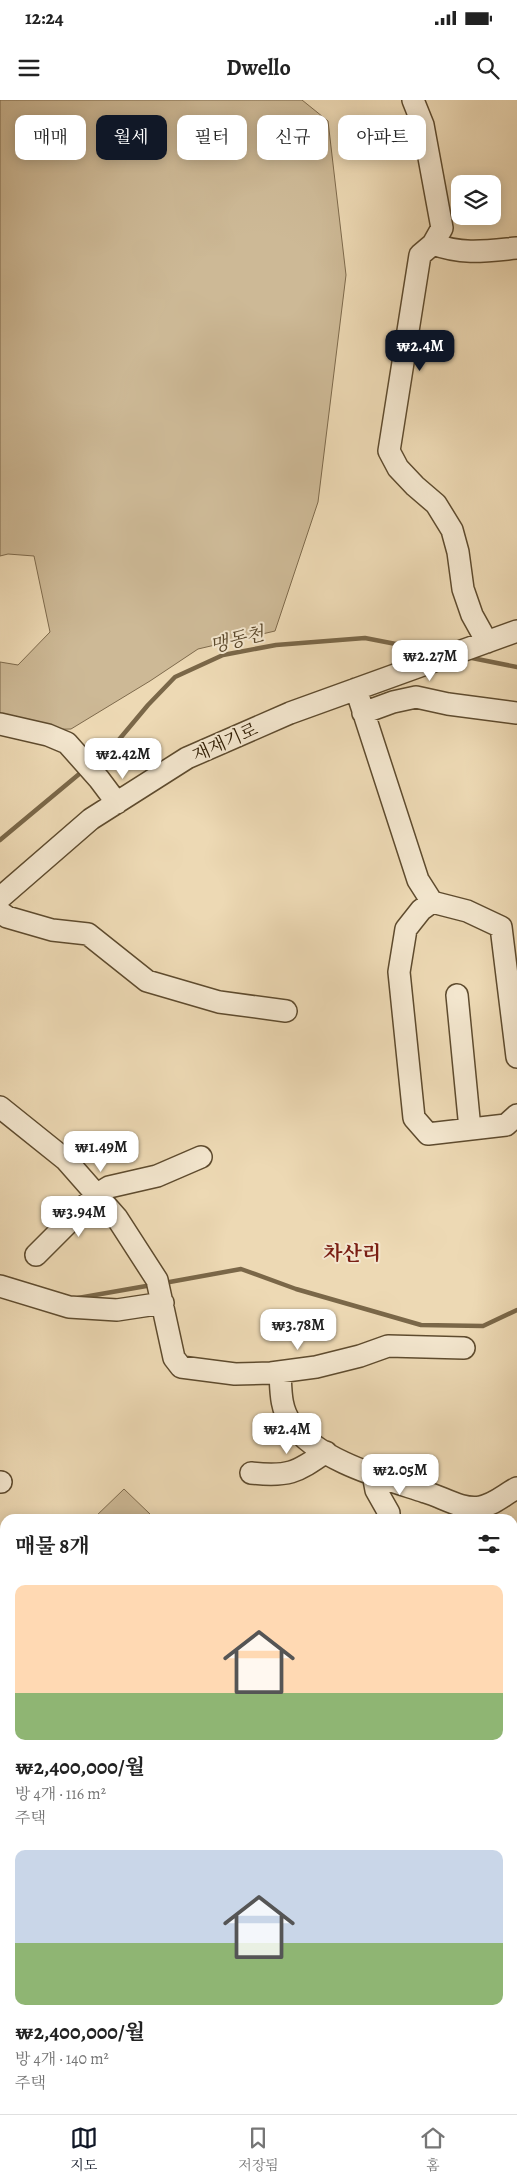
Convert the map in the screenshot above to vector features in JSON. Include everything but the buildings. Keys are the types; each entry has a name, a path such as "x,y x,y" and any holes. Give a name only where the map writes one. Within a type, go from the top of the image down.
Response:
{"street":[{"path":"413,100 423,125 442,228 433,244 420,255 389,451 398,468 436,504 452,530 458,552 463,590 483,643 517,631"},
{"path":"433,244 452,250 488,251 517,248"},
{"name":"재재기로","path":"0,898 91,819 186,758 290,713 483,643"},
{"path":"362,687 363,713 418,880 432,902 467,911 501,927 517,1057"},
{"path":"363,713 393,702 416,697 448,704 517,713"},
{"path":"0,724 48,736 67,743 99,779 117,803"},
{"path":"432,902 421,910 406,928 398,972 414,1118 428,1134 506,1124 517,1115"},
{"path":"0,912 6,917 52,930 88,934 147,981 219,1002 286,1011"},
{"path":"457,995 470,1129"},
{"path":"0,1107 66,1160 117,1218 160,1292 174,1358 181,1368 235,1374 280,1372 316,1367 360,1356 388,1346 464,1348"},
{"path":"36,1255 96,1195 108,1187 157,1176 201,1157"},
{"path":"0,1286 69,1307 117,1310 160,1292"},
{"path":"280,1372 282,1409 291,1424 310,1443 340,1461 467,1508 481,1507 494,1502 517,1488"},
{"path":"251,1472 276,1476 300,1470 326,1452"},
{"path":"373,1474 376,1490 389,1514"}],"shaded area":[{"path":"0,100 302,100 321,115 257,115 257,160 328,160 328,121 346,275 318,502 275,631 198,649 71,729 25,730 0,719 0,662 18,665 50,632 34,556 8,554 0,556"},
{"path":"124,1489 150,1514 98,1514"}],"waterway":[{"name":"맹동천","path":"91,763 117,742 148,705 175,677 223,655 276,645 365,638 437,652"},
{"name":"맹동천","path":"467,657 517,667"},
{"name":"맹동천","path":"0,840 84,770"},
{"path":"164,1283 241,1269 296,1289 421,1325 483,1326 517,1310"},
{"path":"78,1298 152,1285"}],"district":[{"name":"차산리","path":"352,1253"}]}
